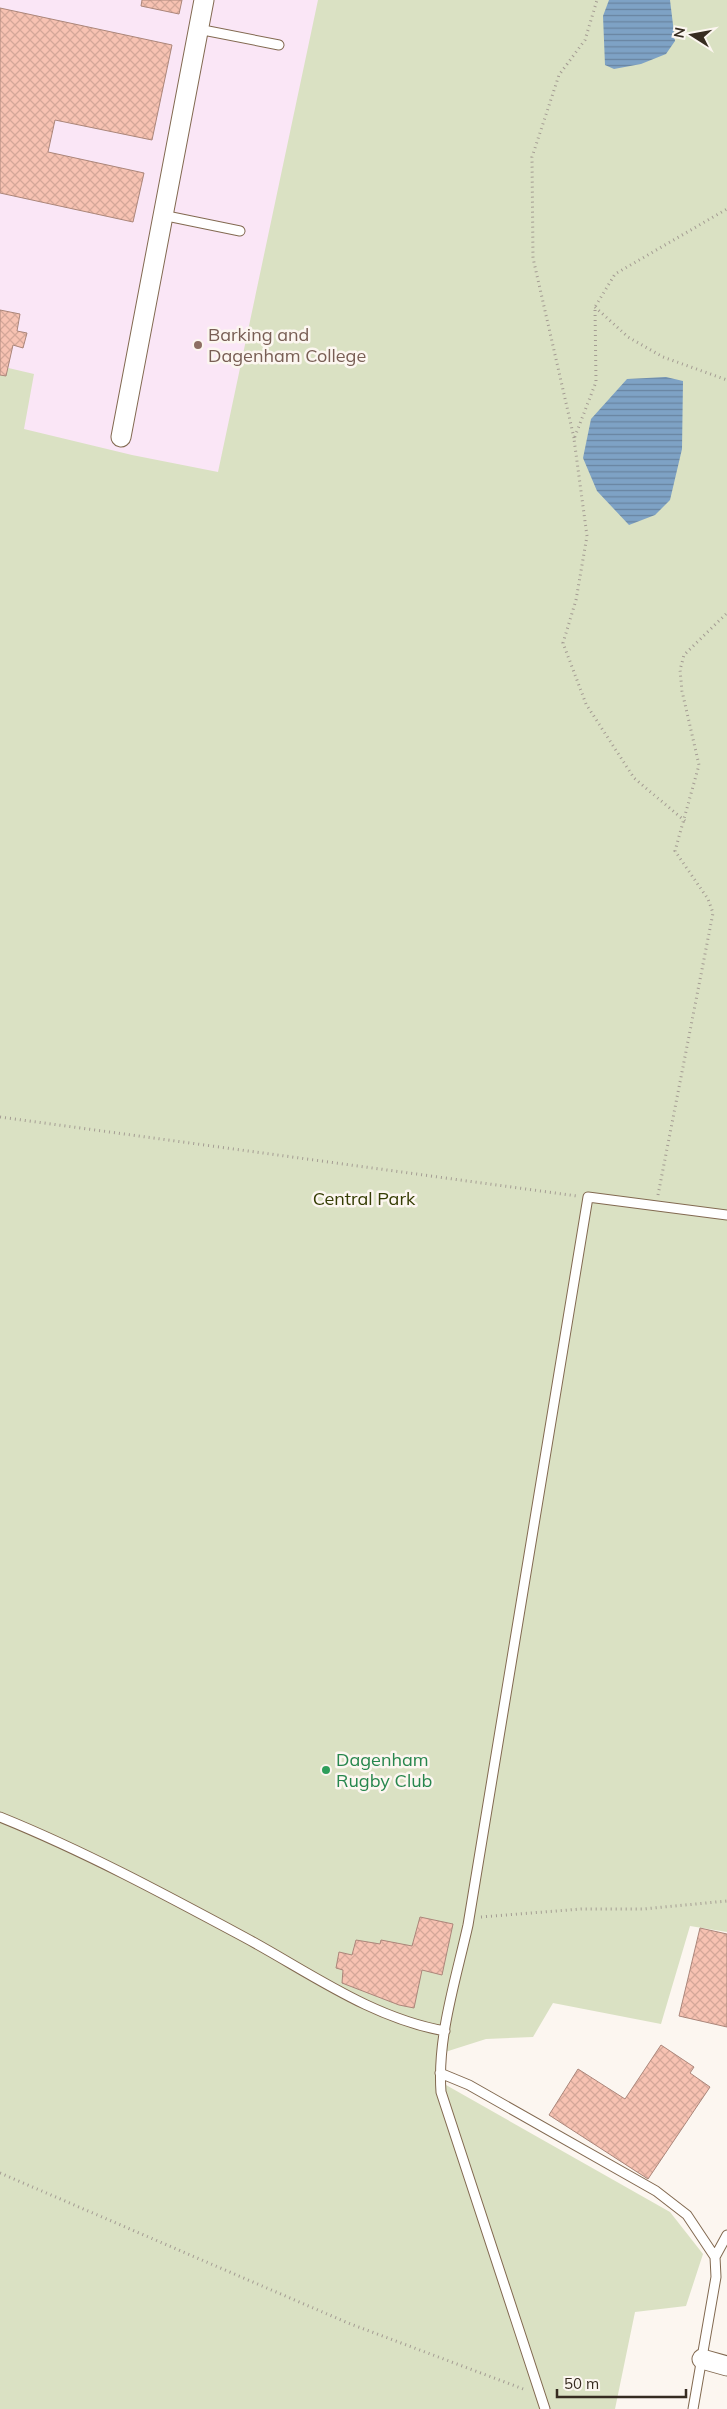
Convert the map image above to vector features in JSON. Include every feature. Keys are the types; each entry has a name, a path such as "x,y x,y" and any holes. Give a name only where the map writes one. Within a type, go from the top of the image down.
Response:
{"street":[{"path":"121,437 204,0"},
{"path":"702,2359 727,2366"}],"lane":[{"path":"198,29 279,45"},
{"path":"162,215 240,231"},
{"path":"545,2409 441,2092 440,2073 445,2032 469,1920 588,1197 727,1215"},
{"path":"0,1817 73,1848 244,1938 340,1993 404,2020 445,2032"},
{"path":"440,2073 469,2085 656,2191 686,2215 715,2257"},
{"path":"693,2409 716,2277 715,2257 727,2235"}],"path":[{"path":"597,0 585,40 559,75 532,157 533,258 574,439 587,536 576,600 562,643 586,704 634,778 685,821"},
{"path":"574,439 596,382 595,307 615,274 727,209"},
{"path":"595,307 628,338 664,357 727,380"},
{"path":"656,1206 712,913 708,898 675,851 685,821 699,765 682,691 680,670 684,655 727,613"},
{"path":"0,1117 588,1197"},
{"path":"469,1920 520,1913 643,1908 727,1901"},
{"path":"0,2173 348,2323 540,2394"}],"shaded area":[{"name":"Barking and Dagenham College","path":"0,0 462,0 323,734 0,690"}],"green space":[{"name":"Central Park","path":"318,0 727,0 727,1932 690,1926 661,2024 553,2003 533,2037 486,2039 442,2053 446,2085 670,2212 703,2254 686,2306 635,2312 615,2409 0,2409 0,366 34,374 24,429 132,455 218,472"}],"water":[{"path":"609,0 670,0 675,41 666,54 641,64 614,69 605,65 603,16"},
{"path":"666,377 683,381 682,449 670,500 655,515 629,525 597,491 583,458 591,419 627,379"}],"building":[{"path":"142,0 182,0 179,14 141,6"},
{"path":"0,8 172,45 152,140 55,120 48,152 144,173 133,222 0,193"},
{"path":"0,310 20,314 17,331 27,333 23,348 13,345 6,376 0,375"},
{"path":"420,1917 453,1924 442,1975 422,1970 414,2008 399,2005 342,1983 343,1970 336,1968 339,1952 352,1955 356,1940 380,1944 381,1940 412,1946"},
{"path":"700,1928 727,1934 727,2027 679,2016"},
{"path":"661,2045 694,2067 690,2073 710,2087 648,2179 549,2115 578,2069 625,2099"}],"place":[{"name":"Barking and Dagenham College","path":"198,345"},
{"name":"Dagenham Rugby Club","path":"326,1770"}]}
